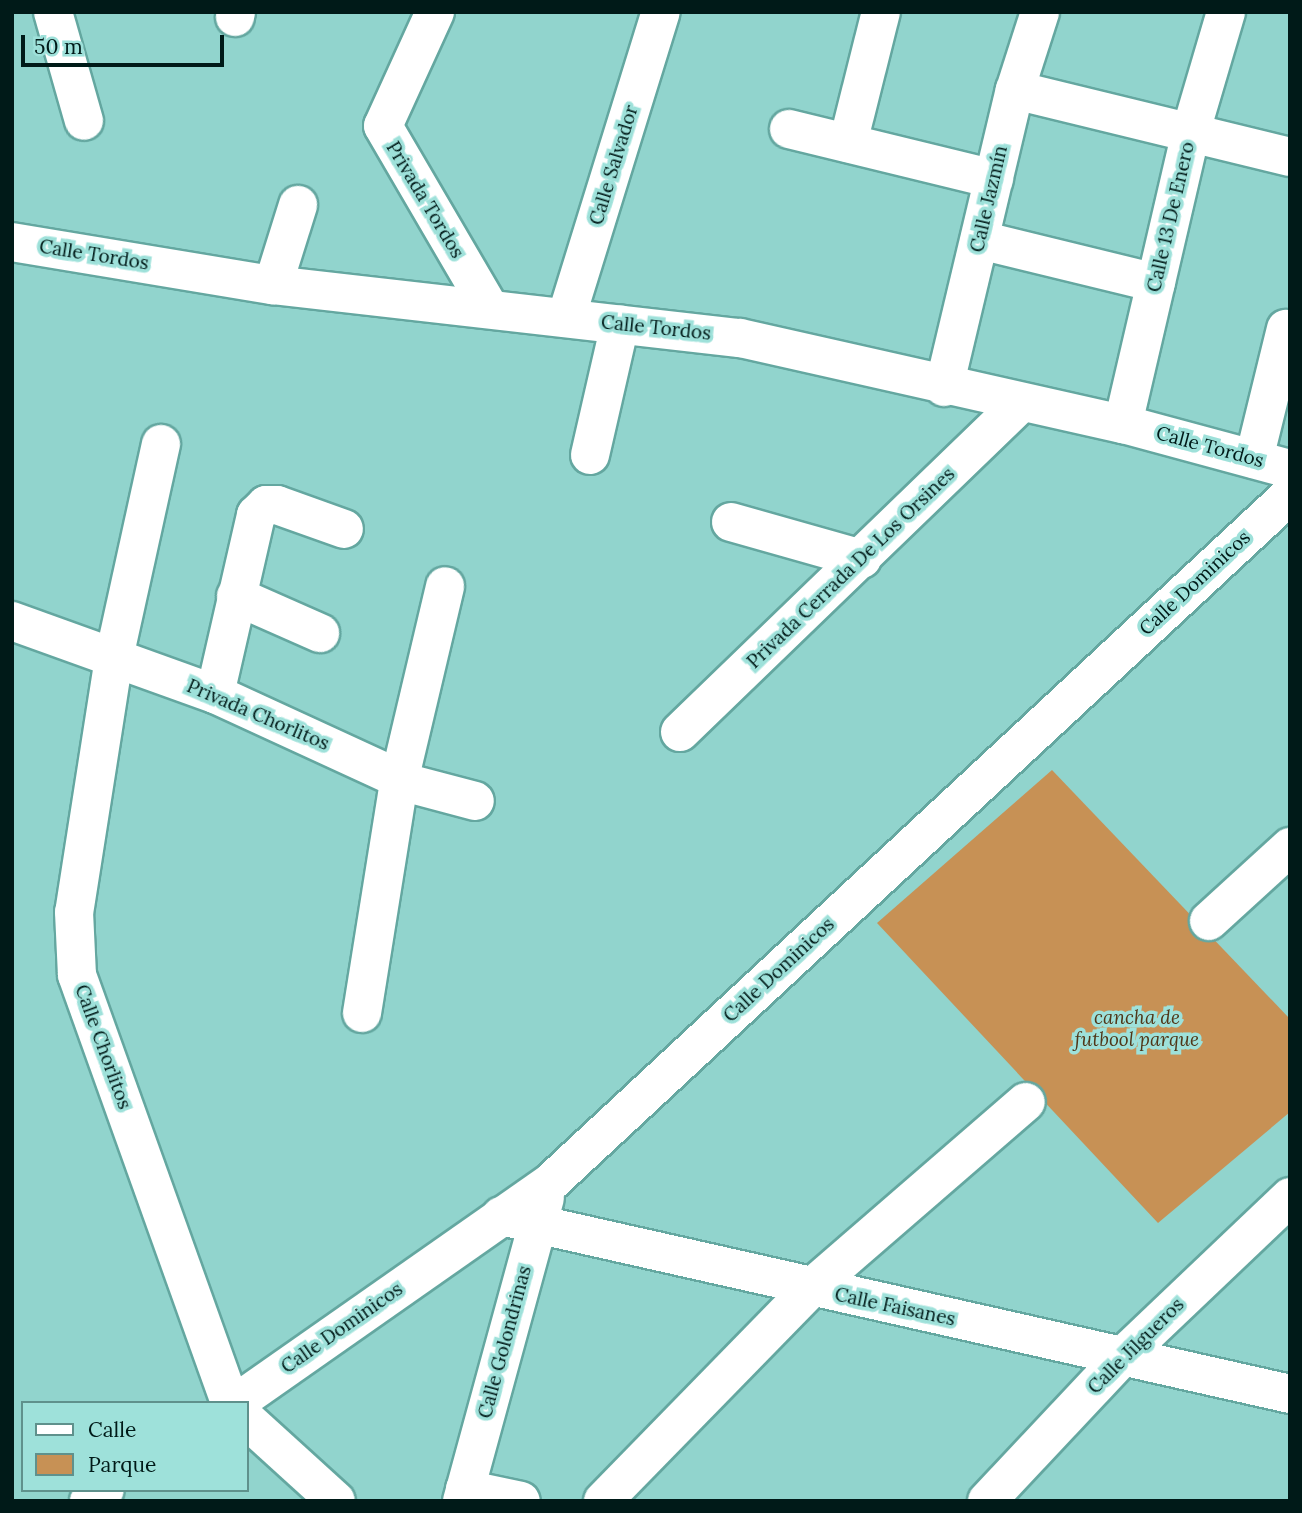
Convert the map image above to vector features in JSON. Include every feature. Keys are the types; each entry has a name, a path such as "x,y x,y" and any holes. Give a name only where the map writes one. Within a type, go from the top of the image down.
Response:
{"street":[{"path":"53,12 85,121"},
{"name":"Privada Tordos","path":"435,12 383,126 490,309"},
{"name":"Calle Salvador","path":"566,318 661,12"},
{"path":"848,143 881,12"},
{"name":"Calle Jazmín","path":"944,387 1016,90 1040,12"},
{"name":"Calle 13 De Enero","path":"1123,424 1191,131 1226,12"},
{"path":"1016,90 1290,157"},
{"path":"789,129 994,179"},
{"path":"273,285 298,205"},
{"path":"980,240 1156,283"},
{"name":"Calle Tordos","path":"12,242 273,285 740,338 944,387 1123,424 1272,464"},
{"path":"590,455 620,324"},
{"path":"1272,464 1286,329"},
{"name":"Privada Cerrada De Los Orsines","path":"680,732 1021,403"},
{"name":"Calle Chorlitos","path":"161,444 114,658 74,912 77,975 229,1401"},
{"name":"Calle Dominicos","path":"239,1401 519,1220 550,1183 1290,495"},
{"path":"215,694 256,515 265,505 344,529"},
{"path":"731,522 862,559"},
{"path":"362,1013 400,776 445,586"},
{"path":"236,596 320,633"},
{"path":"12,621 114,658"},
{"name":"Privada Chorlitos","path":"114,658 215,694 400,776 475,801"},
{"path":"1209,921 1290,847"},
{"path":"603,1501 811,1288 1026,1102"},
{"name":"Calle Jilgueros","path":"987,1501 1122,1357 1290,1197"},
{"name":"Calle Faisanes","path":"519,1220 1290,1394"},
{"name":"Calle Golondrinas","path":"463,1495 519,1220"},
{"path":"248,1421 336,1501"},
{"path":"463,1495 521,1501"}],"green space":[{"name":"cancha de futbool parque","path":"1052,770 1290,1019 1290,1112 1158,1223 877,923"}]}
